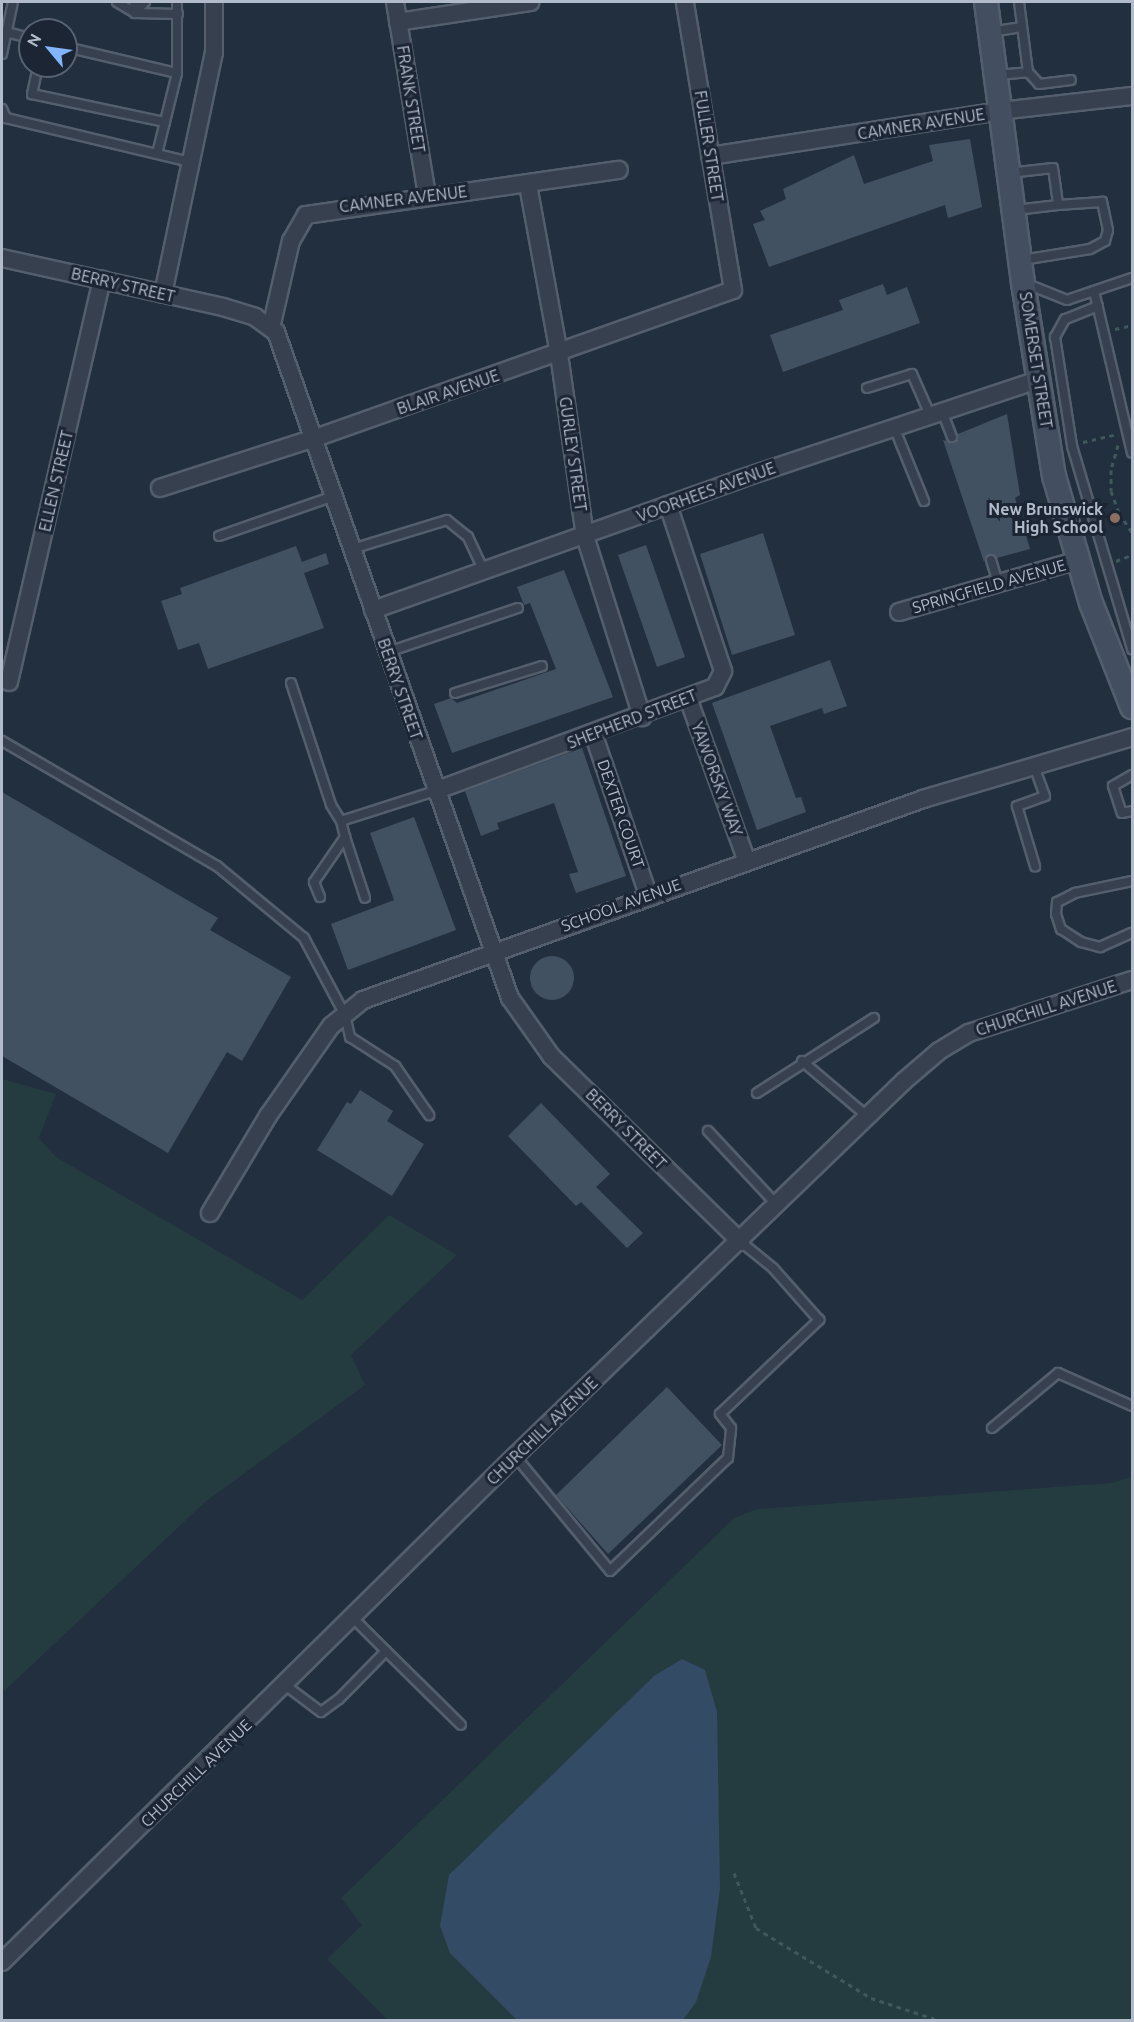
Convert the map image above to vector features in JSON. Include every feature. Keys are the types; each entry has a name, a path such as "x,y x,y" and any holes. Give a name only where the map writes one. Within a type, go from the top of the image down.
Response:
{"main road":[{"name":"SOMERSET STREET","path":"986,2 1023,283 1054,476 1079,564 1132,707"}],"street":[{"path":"163,294 214,53 214,2"},
{"name":"FRANK STREET","path":"395,2 427,196"},
{"path":"398,22 531,2"},
{"name":"FULLER STREET","path":"685,2 733,290"},
{"name":"CAMNER AVENUE","path":"710,156 1000,111 1132,96"},
{"name":"CAMNER AVENUE","path":"271,328 291,241 306,215 427,196 528,185 619,170"},
{"name":"GURLEY STREET","path":"528,185 559,354 585,536 642,717"},
{"name":"BERRY STREET","path":"2,258 255,317 271,328 282,343 492,953 522,1020 551,1056 741,1242"},
{"name":"ELLEN STREET","path":"9,682 102,280"},
{"name":"BLAIR AVENUE","path":"160,488 315,438 559,354 733,290"},
{"name":"VOORHEES AVENUE","path":"373,610 668,505 1040,379"},
{"name":"SHEPHERD STREET","path":"435,791 642,717 715,687 723,671 668,505"},
{"name":"SPRINGFIELD AVENUE","path":"899,612 1071,562 1079,564"},
{"name":"YAWORSKY WAY","path":"688,698 746,860"},
{"name":"DEXTER COURT","path":"593,734 648,896"},
{"name":"SCHOOL AVENUE","path":"210,1213 267,1116 331,1026 363,1000 746,860 923,799 1132,737"},
{"name":"CHURCHILL AVENUE","path":"2,1962 515,1456 939,1051 969,1033 1132,980"}],"lane":[{"path":"2,54 14,2"},
{"path":"117,2 135,13 178,14"},
{"path":"130,2 135,13"},
{"path":"135,13 140,2"},
{"path":"135,13 145,2"},
{"path":"157,154 177,73 177,2"},
{"path":"1019,2 1028,72 1039,84 1071,80"},
{"path":"990,32 1022,27"},
{"path":"6,32 18,35"},
{"path":"78,50 177,73"},
{"path":"995,76 1028,72"},
{"path":"35,78 32,93 165,122"},
{"path":"2,109 6,118 191,162"},
{"path":"1009,173 1053,168 1058,205"},
{"path":"1014,210 1102,202 1108,230 1105,241 1090,249 1021,260"},
{"path":"1023,283 1067,300 1132,278"},
{"path":"1094,291 1132,453"},
{"path":"1098,306 1065,319 1055,338 1072,446 1132,649"},
{"path":"867,388 912,374 952,437"},
{"path":"894,427 924,501"},
{"path":"219,536 334,496"},
{"path":"352,549 447,520 468,537 484,572"},
{"path":"991,560 998,584"},
{"path":"388,652 518,608"},
{"path":"455,693 542,666"},
{"path":"291,684 332,805 341,821 365,898"},
{"path":"2,741 217,866 304,938 345,1015 350,1037 395,1066 429,1115"},
{"path":"1034,766 1045,796 1017,806 1035,866"},
{"path":"1132,775 1113,786 1122,813 1132,811"},
{"path":"341,821 435,791"},
{"path":"320,897 314,882 345,837"},
{"path":"1132,880 1075,893 1057,902 1056,914 1061,929 1100,947 1132,933"},
{"path":"757,1093 802,1061 874,1018"},
{"path":"802,1061 868,1117"},
{"path":"708,1131 778,1206"},
{"path":"515,1456 552,1505 610,1571 728,1458 731,1428 720,1414 819,1320 772,1268 741,1242"},
{"path":"992,1428 1058,1373 1132,1406"},
{"path":"352,1618 461,1725"},
{"path":"285,1685 321,1712 386,1651"}],"path":[{"path":"1115,329 1132,325"},
{"path":"1082,442 1119,434 1111,470 1111,491 1119,513 1132,532"},
{"path":"1114,561 1132,555"},
{"path":"734,1873 756,1928 871,1998 938,2020"}],"green space":[{"path":"2,1079 56,1094 39,1138 56,1157 302,1300 389,1215 457,1255 351,1355 365,1385 205,1502 2,1693"},
{"path":"1132,1477 1132,2020 388,2020 327,1959 362,1925 341,1898 734,1518 757,1509 1111,1483"}],"water":[{"path":"682,1659 705,1670 717,1712 720,1888 711,1957 696,2002 683,2020 517,2020 450,1953 440,1926 449,1875 654,1676"}],"building":[{"path":"970,139 982,207 948,218 945,205 769,267 753,224 765,220 760,211 786,199 783,189 854,155 864,184 933,161 929,145"},
{"path":"883,284 887,295 907,287 920,323 783,372 770,335 843,310 839,300"},
{"path":"1007,414 1020,495 1015,498 1030,549 997,558 990,554 984,562 943,440 955,443 958,434"},
{"path":"763,533 795,635 732,655 700,554"},
{"path":"646,545 685,657 657,667 618,555"},
{"path":"296,546 302,562 326,553 329,564 304,573 324,628 208,669 199,643 178,650 161,601 182,594 180,588"},
{"path":"564,570 613,697 452,753 434,704 451,698 457,703 556,669 530,603 524,605 517,587"},
{"path":"830,660 847,706 824,714 822,708 770,726 796,798 801,797 806,812 757,830 712,703"},
{"path":"582,748 626,876 576,893 569,874 578,872 554,803 497,823 499,829 481,836 465,791"},
{"path":"2,792 218,918 210,930 291,977 242,1061 227,1052 168,1153 2,1056"},
{"path":"414,817 456,930 348,970 331,924 394,900 370,833"},
{"path":"552,956 561,957 568,962 573,969 573,987 568,994 561,999 552,1000 543,999 536,994 531,987 530,978 531,969 536,962 543,957"},
{"path":"360,1090 393,1111 387,1121 424,1144 392,1196 317,1150 347,1102 351,1104"},
{"path":"541,1103 610,1174 596,1187 643,1233 627,1248 581,1202 576,1206 508,1136"},
{"path":"667,1387 722,1445 608,1554 556,1495"}],"place":[{"name":"New Brunswick High School","path":"1115,518"}]}
